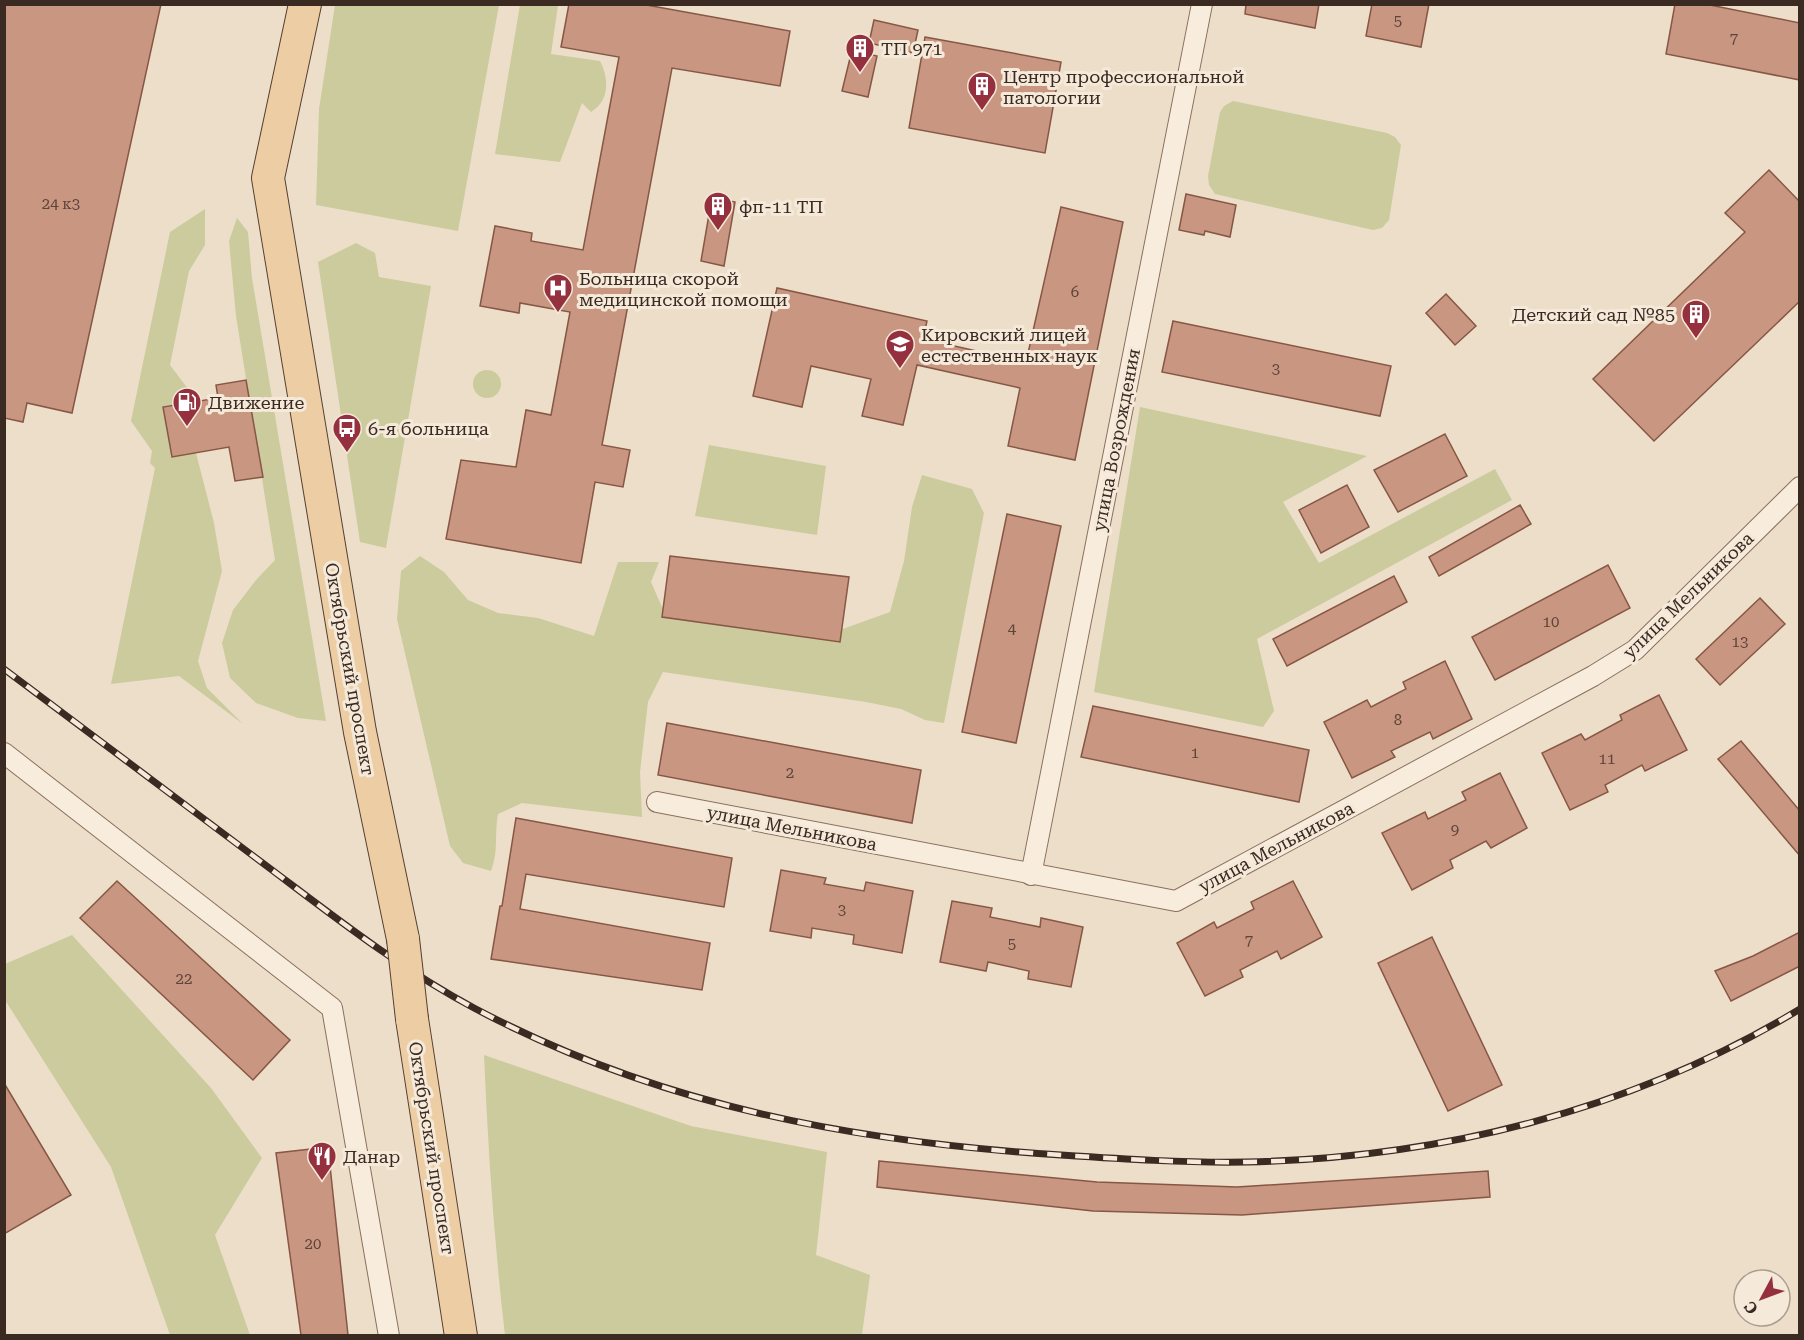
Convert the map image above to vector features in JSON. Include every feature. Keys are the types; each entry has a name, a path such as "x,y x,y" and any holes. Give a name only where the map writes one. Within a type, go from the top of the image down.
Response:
{"main road":[{"name":"Октябрьский проспект","path":"305,4 268,178 360,732 403,939 412,1018 462,1335"}],"street":[{"name":"улица Возрождения","path":"1031,875 1202,4"},
{"name":"улица Мельникова","path":"657,802 1176,901 1593,676 1635,650 1800,487"},
{"path":"4,753 332,1008 389,1335"}],"green space":[{"path":"335,5 499,5 458,231 316,205 319,109"},
{"path":"520,5 558,5 551,54 600,61 605,75 606,89 602,102 591,112 582,103 560,162 495,154"},
{"path":"1233,101 1387,133 1395,137 1401,145 1389,220 1382,228 1373,230 1215,194 1209,185 1208,176 1220,112 1224,106"},
{"path":"205,209 205,245 189,271 170,365 197,401 163,407 172,456 196,453 214,523 222,571 198,661 207,688 243,724 179,676 111,684 155,468 150,463 152,451 131,421 170,232"},
{"path":"237,218 248,232 252,278 326,721 298,718 256,703 230,678 222,643 233,610 275,560 236,316 229,241"},
{"path":"356,243 375,253 379,277 431,286 386,548 360,542 318,262"},
{"path":"487,370 497,374 501,384 497,394 487,398 477,394 473,384 477,374"},
{"path":"1140,407 1367,456 1283,502 1319,563 1495,469 1512,500 1257,639 1274,711 1263,727 1094,692"},
{"path":"709,445 826,466 817,535 695,516"},
{"path":"922,475 972,489 984,513 944,723 925,720 901,709 866,702 663,672 648,702 640,772 642,817 522,803 498,814 495,856 491,871 463,863 450,846 397,619 401,571 420,556 444,572 468,600 498,613 538,618 594,636 618,562 659,562 651,582 662,607 826,635 890,612 904,561 912,507"},
{"path":"72,935 211,1088 262,1158 215,1235 250,1335 170,1335 111,1167 5,1000 5,964"},
{"path":"484,1055 691,1126 827,1152 816,1255 870,1275 862,1335 505,1335 492,1195"}],"building":[{"path":"4,4 161,4 72,413 27,403 23,422 4,418"},
{"path":"569,4 641,4 790,31 780,86 672,68 602,445 630,450 623,487 595,482 581,563 446,539 461,460 516,467 526,410 551,415 570,312 520,303 519,313 480,306 495,226 532,233 531,241 583,250 619,57 561,47"},
{"path":"1246,4 1319,4 1315,28 1245,14"},
{"path":"1372,4 1429,4 1421,47 1366,36"},
{"path":"1675,4 1705,4 1800,23 1800,80 1666,54"},
{"path":"874,20 918,30 913,53 869,43"},
{"name":"Центр профессиональной патологии","path":"925,37 1061,62 1045,153 909,128"},
{"name":"ТП 971","path":"852,50 877,56 868,97 842,91"},
{"name":"Детский сад №85","path":"1769,170 1800,202 1800,301 1654,441 1593,379 1745,232 1725,213"},
{"path":"1186,194 1236,205 1230,237 1205,231 1204,235 1179,230"},
{"name":"фп-11 ТП","path":"712,197 735,202 724,266 701,261"},
{"path":"1061,207 1123,222 1075,460 1008,446 1020,388 917,365 903,425 862,416 871,379 811,366 802,407 753,396 777,288 927,321 923,339 1026,362"},
{"path":"1446,294 1476,326 1455,345 1426,313"},
{"path":"1173,321 1391,366 1380,416 1162,372"},
{"path":"246,380 263,477 235,481 229,447 172,457 163,407 218,398 216,385"},
{"path":"1445,434 1467,476 1398,512 1374,470"},
{"path":"1347,485 1369,527 1321,553 1299,510"},
{"path":"1520,505 1531,524 1439,576 1429,557"},
{"path":"1007,514 1061,526 1016,743 962,732"},
{"path":"670,556 849,577 840,642 662,617"},
{"path":"1608,565 1630,608 1495,680 1472,637"},
{"path":"1394,576 1407,602 1287,666 1273,639"},
{"path":"1760,598 1785,624 1720,685 1696,659"},
{"path":"1445,661 1472,719 1433,739 1430,732 1391,751 1395,757 1352,778 1324,722 1367,700 1371,707 1406,689 1403,682"},
{"path":"1659,695 1687,750 1645,771 1642,765 1605,785 1608,792 1570,810 1542,753 1581,734 1585,740 1622,720 1620,715"},
{"path":"1093,706 1309,750 1299,802 1081,757"},
{"path":"667,723 921,770 912,823 658,775"},
{"path":"1741,741 1800,811 1800,856 1718,759"},
{"path":"1500,773 1527,828 1491,848 1486,841 1450,860 1453,868 1412,890 1382,833 1425,812 1428,819 1466,800 1462,792"},
{"path":"516,818 732,858 724,907 526,874 520,909 710,943 702,990 491,959"},
{"path":"781,870 826,878 824,884 864,891 866,882 913,891 902,953 853,944 854,935 812,928 811,938 770,931"},
{"path":"117,881 290,1040 253,1080 80,918"},
{"path":"1293,881 1322,937 1281,959 1277,951 1240,970 1243,977 1205,996 1177,943 1214,922 1217,928 1254,909 1251,902"},
{"path":"952,901 992,908 990,917 1040,927 1041,918 1083,927 1071,987 1028,979 1029,971 988,962 986,971 940,962"},
{"path":"1800,932 1800,966 1731,1001 1715,971 1753,956"},
{"path":"1432,937 1502,1085 1448,1111 1378,963"},
{"path":"4,1083 71,1195 4,1234"},
{"path":"328,1147 348,1335 301,1335 276,1153"},
{"path":"879,1161 1097,1182 1237,1187 1488,1171 1490,1197 1242,1215 1093,1211 877,1187"}],"railway":[{"path":"4,669 366,940 419,976 474,1008 544,1042 615,1070 686,1094 833,1129 984,1149 1200,1162 1320,1158 1392,1151 1534,1122 1603,1101 1670,1075 1736,1044 1800,1009"}],"place":[{"name":"ТП 971","path":"860,74"},
{"name":"Центр профессиональной патологии","path":"982,112"},
{"name":"фп-11 ТП","path":"718,232"},
{"name":"Больница скорой медицинской помощи","path":"558,314"},
{"name":"Детский сад №85","path":"1696,340"},
{"name":"Кировский лицей естественных наук","path":"900,370"},
{"name":"Движение","path":"187,428"},
{"name":"6-я больница","path":"347,454"},
{"name":"Данар","path":"322,1182"}]}
